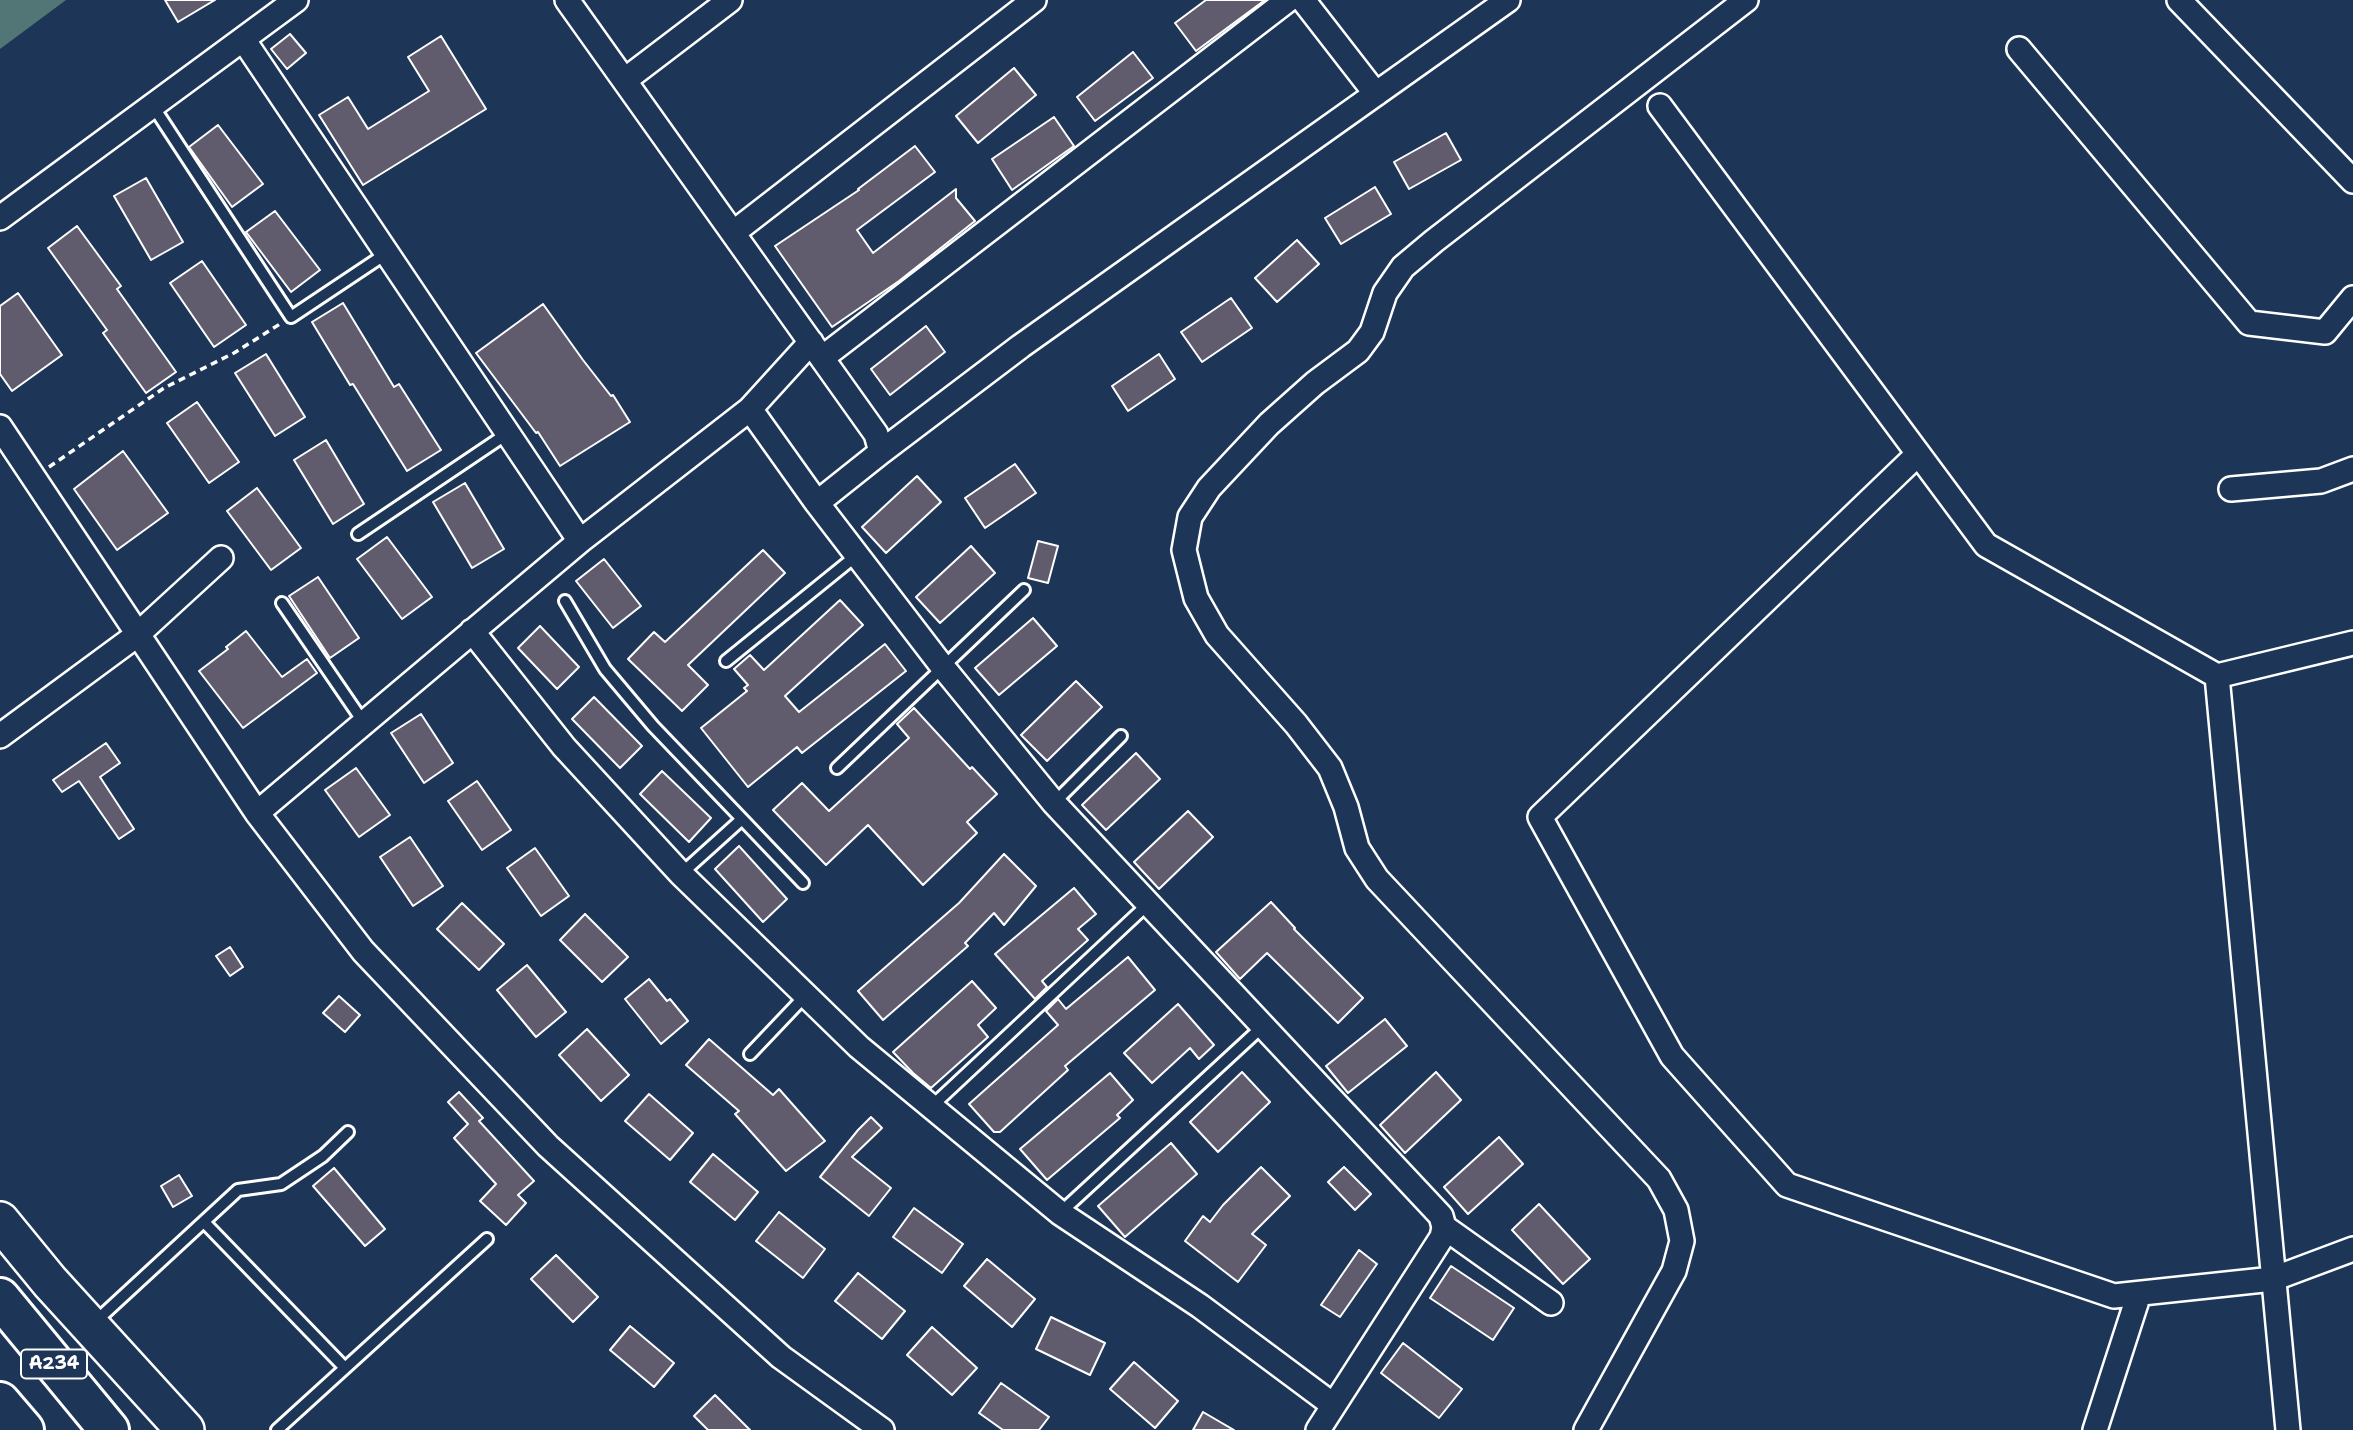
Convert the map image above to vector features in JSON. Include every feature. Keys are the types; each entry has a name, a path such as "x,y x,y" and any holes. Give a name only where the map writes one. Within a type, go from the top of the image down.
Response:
{"highway":[{"path":"0,1221 50,1282 185,1430"},
{"name":"A234","path":"0,1298 109,1430"},
{"path":"0,1402 24,1430"}],"street":[{"path":"0,218 296,0"},
{"path":"567,0 876,435 881,452"},
{"path":"625,80 730,0"},
{"path":"733,233 1034,0"},
{"path":"257,813 580,541 750,409 816,350 1287,0"},
{"path":"1303,0 1376,94"},
{"path":"817,503 1021,346 1508,0"},
{"path":"1586,1430 1674,1271 1682,1241 1676,1210 1659,1178 1377,879 1357,848 1346,807 1330,768 1296,723 1217,635 1196,598 1184,550 1191,517 1209,488 1269,424 1315,383 1358,352 1372,332 1385,293 1403,267 1746,0"},
{"path":"2179,0 2353,181"},
{"path":"243,39 580,541"},
{"path":"2019,49 2249,323 2325,332 2353,298"},
{"path":"1660,106 1986,545 2217,676 2353,643"},
{"path":"750,409 817,503 942,666 1054,803 1441,1216 1444,1227 1442,1237 1318,1430"},
{"path":"0,427 257,813 363,950 548,1146 781,1357 882,1430"},
{"path":"1918,454 1540,817 1672,1056 1787,1185 2114,1296 2273,1279 2353,1249"},
{"path":"2231,489 2321,481 2353,469"},
{"path":"0,736 137,635 221,558"},
{"path":"472,631 564,747 681,874 859,1047 1060,1213 1200,1306 1333,1405"},
{"path":"2217,676 2287,1430"},
{"path":"1444,1227 1551,1303"},
{"path":"2095,1430 2139,1294"}],"lane":[{"path":"153,106 291,317 387,253"},
{"path":"358,534 508,433"},
{"path":"726,661 857,555"},
{"path":"837,768 1024,590"},
{"path":"565,601 605,669 653,726 803,883"},
{"path":"282,603 364,723"},
{"path":"1054,803 1121,736"},
{"path":"681,874 742,819"},
{"path":"931,1107 1149,904"},
{"path":"750,1054 806,995"},
{"path":"1060,1213 1263,1026"},
{"path":"90,1326 239,1190 281,1184 323,1156 348,1132"},
{"path":"204,1222 345,1368"},
{"path":"277,1430 487,1239"}],"path":[{"path":"33,478 164,388 234,353 291,317"}],"green space":[{"path":"0,0 66,0 0,49"}],"building":[{"path":"165,0 215,0 178,22"},
{"path":"1206,0 1265,0 1196,51 1175,23"},
{"path":"290,34 306,53 287,69 271,49"},
{"path":"441,36 486,109 363,185 319,115 348,97 368,129 429,91 408,57"},
{"path":"1133,52 1153,78 1095,121 1077,97"},
{"path":"1014,68 1036,95 978,143 956,116"},
{"path":"1054,117 1074,146 1012,190 992,159"},
{"path":"218,125 263,184 232,207 189,147"},
{"path":"1446,133 1461,160 1409,189 1394,162"},
{"path":"915,146 935,172 857,230 873,253 956,189 956,198 975,221 899,281 832,327 775,246 859,190"},
{"path":"146,178 183,242 151,260 114,196"},
{"path":"1375,187 1391,214 1341,244 1325,218"},
{"path":"275,211 320,270 291,292 246,232"},
{"path":"77,226 121,286 117,289 176,372 146,393 103,333 107,330 48,248"},
{"path":"1297,240 1319,264 1277,302 1255,278"},
{"path":"202,261 246,325 214,347 170,283"},
{"path":"18,293 62,355 12,391 0,374 0,306"},
{"path":"1231,298 1252,328 1202,362 1181,332"},
{"path":"343,303 394,387 399,384 441,450 407,471 312,322"},
{"path":"543,304 583,360 611,396 613,395 630,422 560,466 538,432 536,433 476,353"},
{"path":"926,326 945,352 890,395 871,369"},
{"path":"266,354 305,417 275,436 235,373"},
{"path":"1159,354 1175,379 1128,411 1112,386"},
{"path":"197,402 239,462 209,483 167,423"},
{"path":"326,440 364,504 333,524 294,460"},
{"path":"123,451 168,513 117,550 74,489"},
{"path":"1015,464 1036,493 985,528 965,498"},
{"path":"917,476 941,502 886,553 862,527"},
{"path":"465,483 504,549 472,568 433,502"},
{"path":"257,488 301,548 271,570 227,511"},
{"path":"387,537 432,597 402,619 357,559"},
{"path":"1038,541 1058,546 1048,583 1028,578"},
{"path":"971,546 995,573 940,623 916,597"},
{"path":"763,550 785,573 688,665 708,685 682,711 628,659 654,632 665,642"},
{"path":"604,559 641,606 613,628 576,581"},
{"path":"318,577 359,638 330,658 289,596"},
{"path":"840,600 863,625 785,696 799,712 885,644 906,671 802,753 797,747 748,787 701,728 747,691 744,688 748,685 734,669 750,655 764,670"},
{"path":"1033,618 1057,646 999,695 975,668"},
{"path":"540,626 579,667 557,689 518,648"},
{"path":"246,631 282,677 307,659 317,673 243,728 199,671"},
{"path":"1076,681 1102,707 1047,761 1021,735"},
{"path":"594,697 642,746 620,768 572,719"},
{"path":"914,708 997,794 967,822 977,833 923,885 868,825 826,865 773,810 802,783 829,811 909,738 897,724"},
{"path":"421,714 453,763 424,783 391,733"},
{"path":"106,743 120,763 100,777 134,829 119,839 79,781 62,792 53,780"},
{"path":"1136,753 1160,779 1106,830 1082,805"},
{"path":"356,768 390,815 359,837 325,790"},
{"path":"662,771 711,818 689,842 640,794"},
{"path":"477,781 511,830 482,850 448,801"},
{"path":"1188,811 1213,837 1159,889 1134,862"},
{"path":"410,837 443,886 413,906 380,857"},
{"path":"739,846 787,899 763,922 715,869"},
{"path":"535,848 569,896 541,916 507,868"},
{"path":"1004,854 1036,886 1004,925 994,913 965,943 968,946 883,1020 858,991 959,903"},
{"path":"1074,888 1096,914 1078,929 1088,940 1042,981 1047,987 1035,999 995,954"},
{"path":"1271,902 1363,998 1338,1023 1267,953 1240,979 1216,952"},
{"path":"462,903 504,944 479,970 437,929"},
{"path":"585,914 628,957 602,982 560,940"},
{"path":"230,947 243,967 230,976 216,956"},
{"path":"1128,957 1155,990 1065,1066 1068,1070 1000,1132 994,1132 969,1104 1058,1025 1046,1011 1058,999 1066,1009"},
{"path":"527,965 566,1012 536,1037 497,990"},
{"path":"649,979 688,1021 661,1044 625,999"},
{"path":"972,981 996,1008 978,1025 988,1037 931,1088 893,1052"},
{"path":"339,996 360,1015 345,1032 323,1013"},
{"path":"1178,1004 1214,1045 1199,1059 1190,1048 1152,1083 1124,1053"},
{"path":"1385,1019 1407,1046 1348,1093 1326,1066"},
{"path":"587,1029 629,1075 601,1101 559,1055"},
{"path":"709,1039 773,1095 779,1089 825,1141 786,1171 735,1114 739,1111 686,1065"},
{"path":"1242,1072 1270,1102 1218,1152 1190,1122"},
{"path":"1436,1072 1461,1100 1405,1153 1380,1125"},
{"path":"1110,1073 1133,1100 1117,1115 1120,1118 1047,1180 1020,1149"},
{"path":"459,1092 483,1118 479,1121 534,1181 518,1195 526,1203 506,1225 480,1201 496,1184 454,1138 468,1124 448,1102"},
{"path":"649,1094 693,1133 670,1160 625,1121"},
{"path":"871,1117 882,1128 852,1157 891,1188 869,1216 820,1177"},
{"path":"1499,1137 1523,1164 1468,1214 1444,1187"},
{"path":"1171,1143 1197,1174 1125,1237 1098,1206"},
{"path":"713,1154 758,1192 735,1220 690,1182"},
{"path":"1261,1167 1290,1196 1252,1234 1266,1245 1238,1282 1185,1241 1203,1216 1210,1222"},
{"path":"1344,1167 1371,1194 1355,1210 1328,1182"},
{"path":"334,1168 385,1229 365,1246 313,1186"},
{"path":"179,1175 192,1196 173,1207 161,1186"},
{"path":"1539,1204 1590,1259 1563,1284 1512,1230"},
{"path":"914,1208 963,1244 942,1273 893,1237"},
{"path":"779,1212 825,1249 803,1278 756,1241"},
{"path":"1359,1250 1377,1264 1340,1317 1321,1305"},
{"path":"556,1255 598,1297 573,1322 531,1279"},
{"path":"987,1259 1035,1299 1012,1327 964,1286"},
{"path":"1451,1266 1514,1308 1493,1340 1430,1298"},
{"path":"858,1273 905,1311 882,1339 835,1301"},
{"path":"1051,1317 1105,1343 1090,1375 1036,1349"},
{"path":"630,1326 674,1363 654,1387 610,1350"},
{"path":"932,1327 977,1368 952,1395 907,1355"},
{"path":"1403,1343 1462,1389 1439,1418 1381,1373"},
{"path":"1134,1362 1178,1401 1155,1428 1110,1389"},
{"path":"1001,1383 1049,1417 1039,1430 1003,1430 979,1413"},
{"path":"715,1395 750,1430 708,1430 694,1416"},
{"path":"1203,1412 1234,1430 1193,1430"}]}
